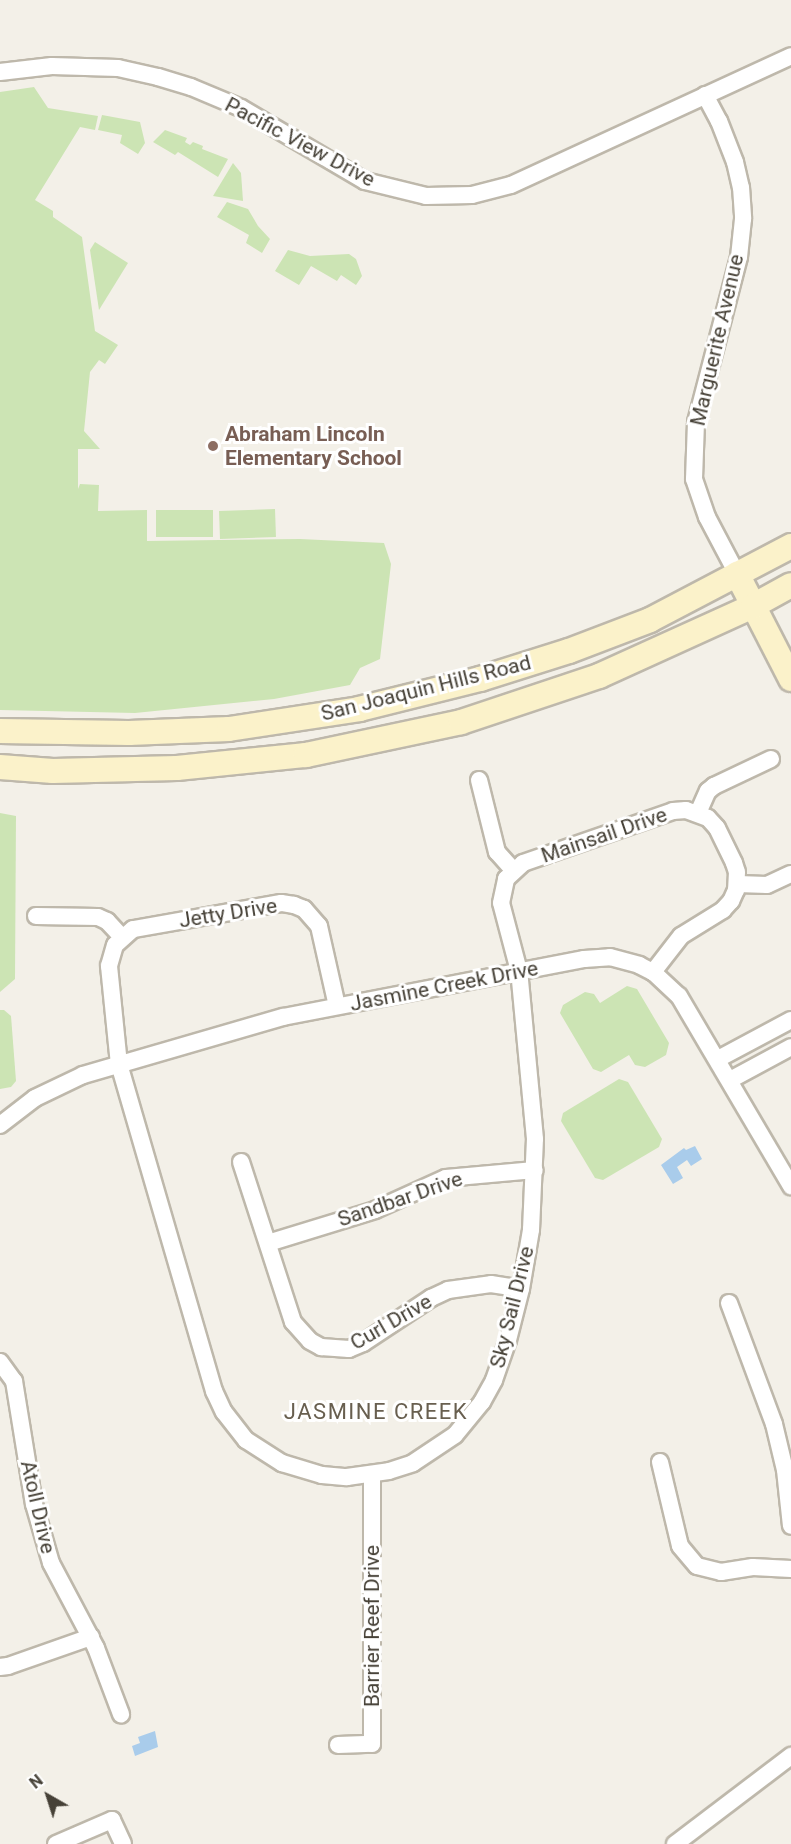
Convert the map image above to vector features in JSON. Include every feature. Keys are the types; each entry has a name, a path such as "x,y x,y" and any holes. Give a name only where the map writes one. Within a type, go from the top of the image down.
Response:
{"main road":[{"name":"San Joaquin Hills Road","path":"0,731 129,733 228,729 360,708 480,679 569,651 650,620 791,546"},
{"name":"Marguerite Avenue","path":"737,574 791,679"},
{"name":"San Joaquin Hills Road","path":"0,767 53,771 177,768 340,749 461,723 599,676 753,606 791,585"}],"street":[{"name":"Pacific View Drive","path":"0,72 52,66 118,68 158,77 191,87 241,108 365,181 426,196 472,195 511,185 791,56"},
{"name":"Marguerite Avenue","path":"705,94 719,121 735,162 741,187 743,219 737,266 696,422 694,479 708,517 737,574"},
{"name":"Mainsail Drive","path":"698,813 708,791 714,786 771,759"},
{"path":"479,780 497,852 513,870 502,890 501,903 519,971"},
{"name":"Mainsail Drive","path":"513,870 523,863 673,811 698,813 717,828 734,863 738,884"},
{"path":"653,972 681,936 726,907 738,884 767,885 791,874"},
{"name":"Jetty Drive","path":"122,937 144,926 281,903 294,905 304,909 319,926 337,1006"},
{"path":"36,916 98,917 107,921 122,937 112,953 109,966 119,1064"},
{"name":"Jasmine Creek Drive","path":"0,1125 35,1098 59,1085 119,1064 283,1017 584,959 610,957 639,965 653,972 679,996 791,1186"},
{"name":"Sky Sail Drive","path":"119,1064 214,1391 224,1412 246,1440 282,1463 322,1475 372,1475 413,1463 428,1455 467,1423 494,1380 521,1289 531,1230 535,1170 534,1108 519,971"},
{"path":"718,1059 791,1020"},
{"path":"729,1080 791,1047"},
{"name":"Curl Drive","path":"241,1162 293,1322 310,1341 333,1350 349,1349 363,1343 431,1298 448,1290 490,1284 521,1289"},
{"name":"Sandbar Drive","path":"268,1243 375,1210 446,1178 535,1170"},
{"path":"729,1303 774,1424 785,1470 791,1526"},
{"name":"Atoll Drive","path":"0,1362 14,1381 41,1534 63,1591 91,1637 121,1714"},
{"path":"660,1462 680,1546 697,1566 721,1572 753,1567 791,1569"},
{"name":"Barrier Reef Drive","path":"338,1745 372,1744 372,1475"},
{"path":"0,1667 91,1637"},
{"path":"675,1844 791,1756"},
{"path":"56,1844 112,1820 123,1844"}],"green space":[{"path":"34,87 48,108 98,116 95,130 80,127 35,200 53,211 53,217 82,237 95,331 118,345 105,364 99,360 90,372 84,431 100,449 78,449 78,489 80,484 99,485 98,511 147,510 147,541 300,539 384,543 391,564 380,659 360,668 350,685 274,699 135,713 0,710 0,92"},
{"path":"102,115 140,122 145,143 138,154 120,143 122,135 98,130"},
{"path":"165,130 187,138 185,142 190,145 193,142 203,146 202,149 228,159 218,177 178,152 175,155 153,142"},
{"path":"233,163 241,173 243,201 213,196"},
{"path":"227,202 248,209 258,226 270,239 262,253 246,243 249,235 217,217"},
{"path":"95,242 128,263 99,310 90,250"},
{"path":"288,250 310,256 349,254 356,259 362,276 356,285 341,275 337,281 311,266 299,285 275,271"},
{"path":"275,509 276,537 220,539 219,511"},
{"path":"156,510 213,510 213,537 156,537"},
{"path":"0,813 16,816 15,979 0,992"},
{"path":"627,986 637,989 669,1043 666,1055 645,1067 635,1065 629,1055 601,1072 593,1069 560,1013 563,1005 585,992 594,994 600,1003"},
{"path":"0,1010 4,1010 11,1016 16,1081 11,1087 0,1089"},
{"path":"619,1079 628,1082 662,1139 659,1147 603,1180 595,1178 561,1121 563,1113"}],"water":[{"path":"695,1146 702,1159 691,1166 687,1160 677,1167 683,1178 673,1184 661,1165 684,1148 686,1150"},
{"path":"155,1731 158,1747 135,1756 132,1746 140,1743 138,1737"}],"place":[{"name":"Abraham Lincoln Elementary School","path":"213,446"}],"district":[{"name":"JASMINE CREEK","path":"376,1412"}]}
